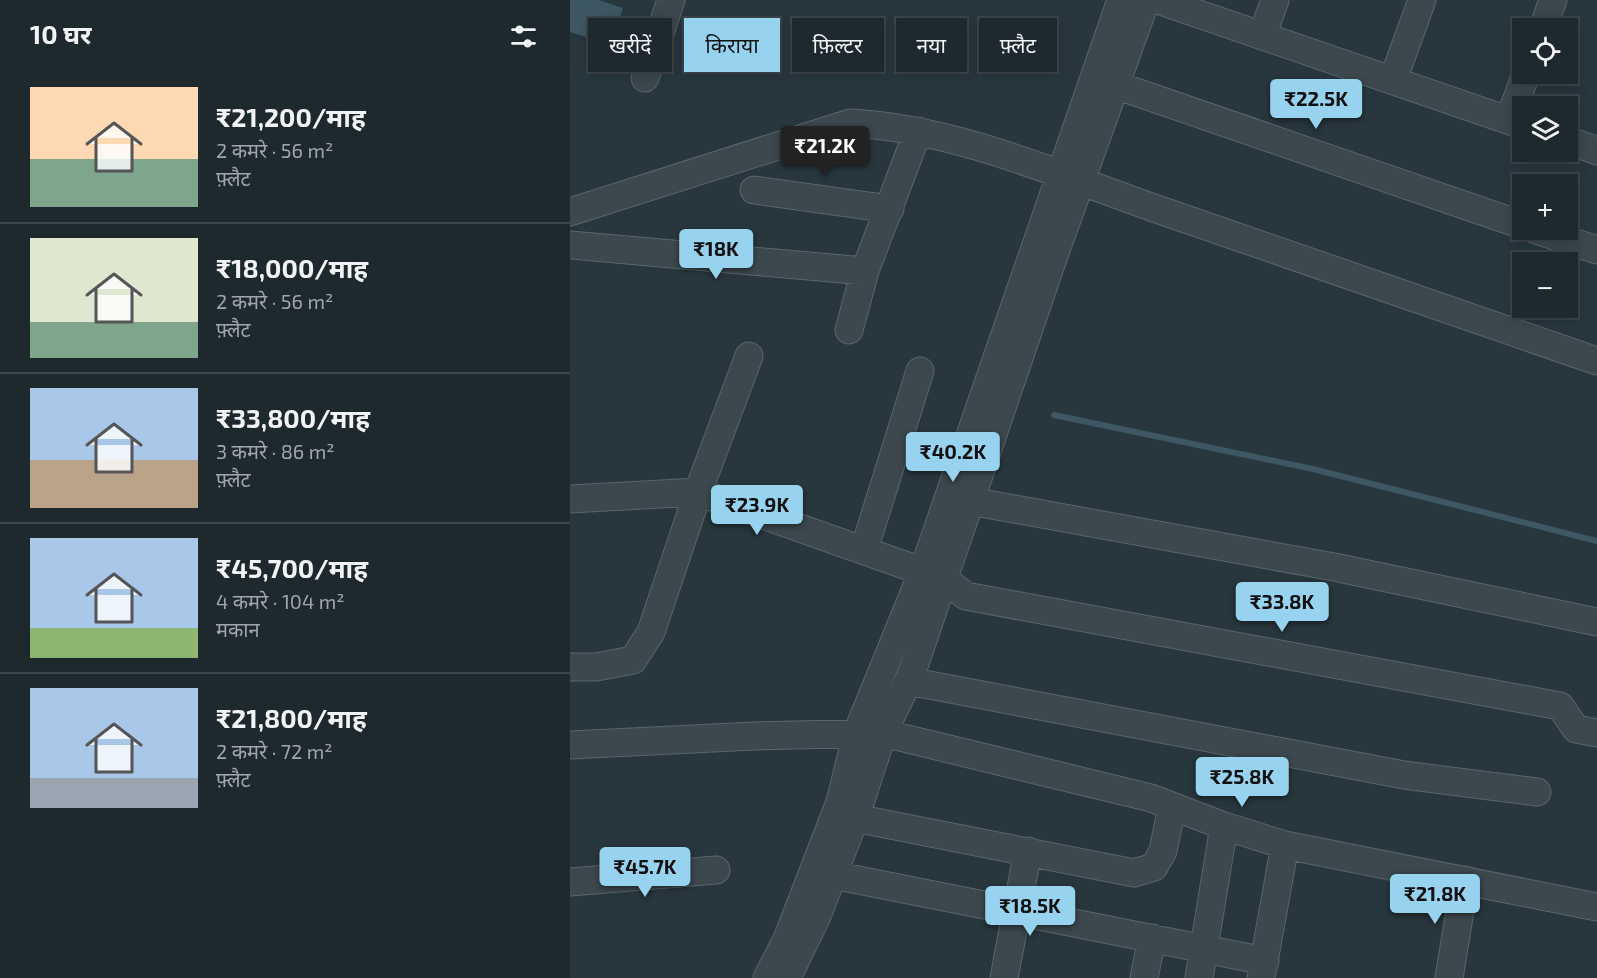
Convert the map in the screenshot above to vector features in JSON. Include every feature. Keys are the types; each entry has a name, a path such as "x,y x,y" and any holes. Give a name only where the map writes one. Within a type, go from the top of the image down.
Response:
{"street":[{"path":"645,78 671,0"},
{"path":"1105,81 1121,0"},
{"path":"787,978 825,869 840,802 870,734 933,575 1105,81 1146,0"},
{"path":"1158,0 1512,122"},
{"path":"1262,36 1275,0"},
{"path":"1393,80 1422,0"},
{"path":"1547,18 1553,0"},
{"path":"1105,81 1512,222"},
{"path":"570,212 850,123 893,125 953,140 1071,179 1597,361"},
{"path":"849,330 865,271 918,131"},
{"path":"1578,144 1597,151"},
{"path":"767,978 855,818 870,734 908,681 933,575 970,501 1071,179"},
{"path":"754,190 890,209"},
{"path":"1566,240 1597,250"},
{"path":"570,245 865,271"},
{"path":"570,667 596,667 633,660 651,632 698,492 749,356"},
{"path":"864,550 920,371"},
{"path":"570,499 698,492 933,575 966,596 1024,609 1560,706 1576,729 1597,733"},
{"path":"970,501 1334,567 1597,622"},
{"path":"908,681 1404,775 1537,792"},
{"path":"570,745 754,735 870,734 1151,798 1224,826 1285,844 1597,907"},
{"path":"855,818 1134,873 1154,867 1163,851 1172,807"},
{"path":"1199,978 1224,826"},
{"path":"825,869 1204,949 1263,969 1285,844"},
{"path":"1004,978 1028,851"},
{"path":"570,882 716,870"},
{"path":"1449,978 1465,880"},
{"path":"1144,978 1152,938"}],"water":[{"path":"570,0 599,0 623,8 620,18 588,18 588,38 570,32"}],"waterway":[{"path":"1054,415 1313,469 1597,541"}]}
